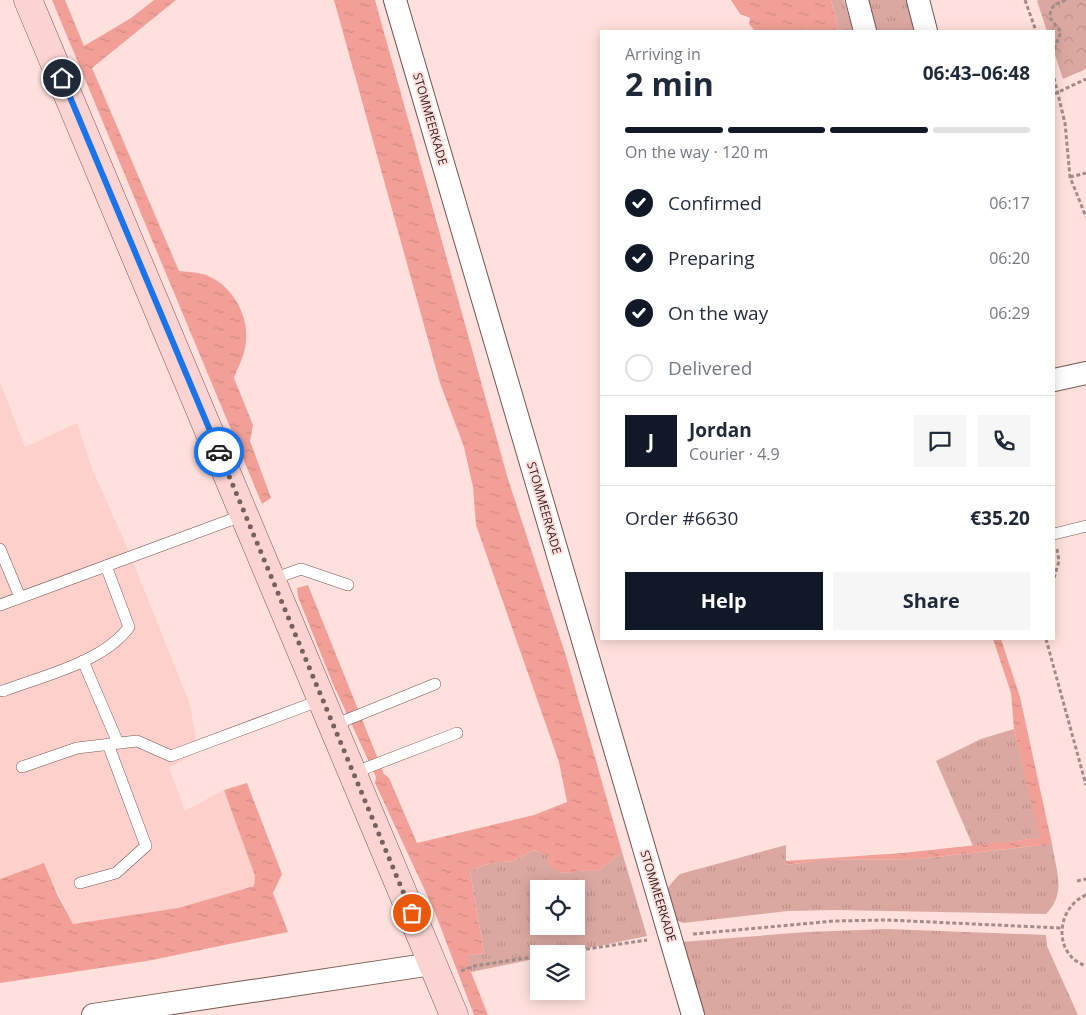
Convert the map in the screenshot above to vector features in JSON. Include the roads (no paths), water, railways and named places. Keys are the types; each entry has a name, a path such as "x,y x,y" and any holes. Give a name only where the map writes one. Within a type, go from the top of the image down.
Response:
{"street":[{"path":"28,0 334,725 454,1015"},
{"name":"STOMMEERKADE","path":"395,0 693,1015"},
{"path":"857,0 865,30"},
{"path":"918,0 926,30"},
{"path":"1055,380 1086,373"},
{"path":"92,1015 162,1009 432,964"}],"lane":[{"path":"0,604 245,514"},
{"path":"1055,534 1086,526"},
{"path":"0,549 20,597"},
{"path":"2,690 83,661 120,639 129,627 106,566"},
{"path":"272,579 302,569 348,585"},
{"path":"80,883 116,873 146,846 113,744 83,661"},
{"path":"334,725 435,684"},
{"path":"22,767 77,748 137,741 171,756 323,700"},
{"path":"354,773 457,733"}],"water":[{"path":"52,0 65,0 84,46 131,18 154,0 176,0 92,68 179,271 203,274 216,280 233,296 244,317 246,341 234,378 253,425 250,441 271,498 262,504"},
{"path":"334,0 375,0 508,479 566,656 622,852 599,870 561,873 549,865 547,855 534,850 513,861 490,863 470,871 484,953 468,955 471,972 488,1015 474,1015 434,910 375,783 376,777 333,684 298,597 297,588 308,585 384,774 389,778 417,843 534,815 567,802 559,762 476,525 473,487 464,447 440,383"},
{"path":"731,0 831,0 839,30 754,30 749,24 750,18 740,14"},
{"path":"993,640 1001,640 1020,697 1052,844 919,859 822,860 786,865 786,861 903,853 1040,838 1014,729 1011,693"},
{"path":"247,783 282,874 273,893 288,932 147,961 0,983 0,879 44,863 57,894 73,924 178,908 254,886 255,876 224,790"}]}
